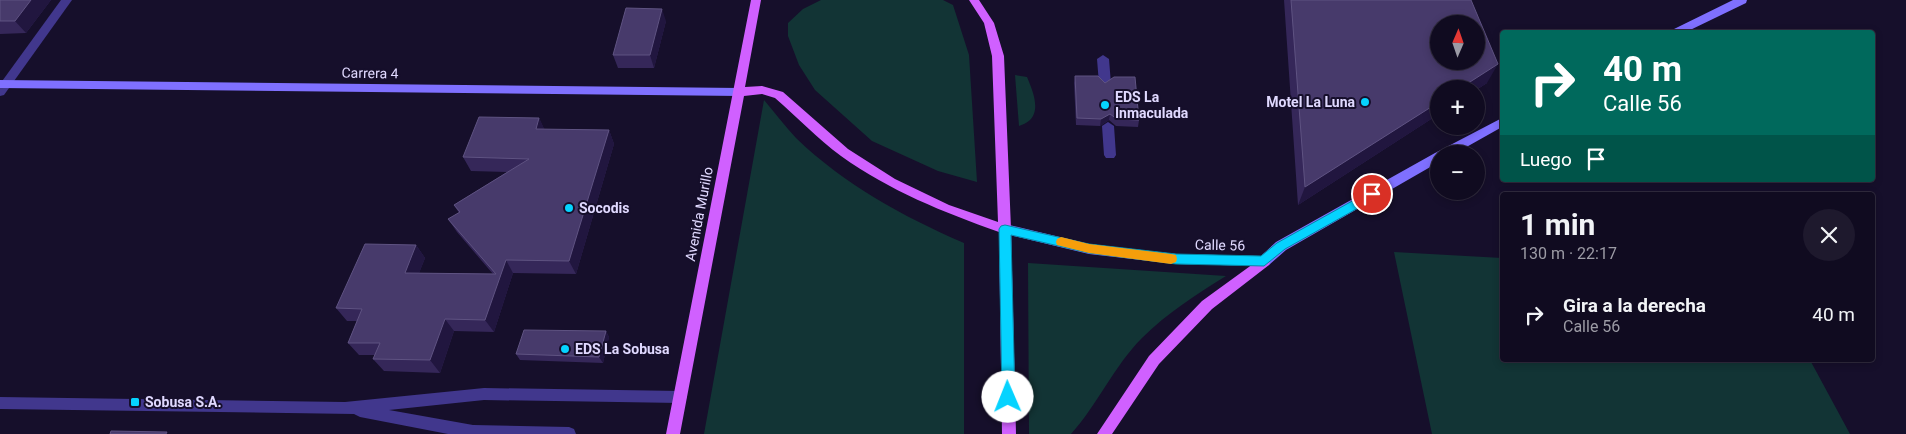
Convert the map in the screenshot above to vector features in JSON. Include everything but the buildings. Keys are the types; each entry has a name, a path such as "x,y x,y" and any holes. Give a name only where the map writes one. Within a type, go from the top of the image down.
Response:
{"main road":[{"name":"Avenida Murillo","path":"673,434 757,0"},
{"path":"974,0 989,23 998,56 1005,229 1009,434"},
{"path":"740,92 762,90 779,94 844,152 891,182 945,208 1005,229"},
{"path":"1104,434 1154,360 1207,305 1264,261"}],"street":[{"path":"2,87 67,0"},
{"path":"1682,30 1742,0"},
{"path":"1103,59 1105,84"},
{"name":"Carrera 4","path":"2,87 740,92"},
{"path":"1460,145 1500,123"},
{"path":"1108,126 1110,155"},
{"name":"Calle 56","path":"1005,229 1098,250 1176,259 1264,261 1281,246 1430,161"},
{"path":"0,403 346,408 484,394 680,397"},
{"path":"346,408 473,432 570,434"}],"green space":[{"path":"821,0 943,0 953,5 969,55 977,182 938,171 872,141 815,90 799,65 788,36 788,23 803,9"},
{"path":"1015,75 1027,77 1035,105 1035,110 1030,120 1019,126"},
{"path":"764,100 796,138 854,185 918,222 964,243 964,434 704,434"},
{"path":"1394,252 1500,258 1500,362 1811,362 1850,434 1432,434"},
{"path":"1028,263 1226,276 1172,312 1142,338 1123,361 1090,410 1071,434 1029,434"}],"slow traffic":[{"path":"1061,242 1089,249 1171,259"}],"place":[{"name":"Motel La Luna","path":"1365,102"},
{"name":"EDS La Inmaculada","path":"1105,105"},
{"name":"Socodis","path":"569,208"},
{"name":"EDS La Sobusa","path":"565,349"},
{"name":"Sobusa S.A.","path":"135,402"}],"route":[{"path":"1008,397 1005,229 1089,249 1176,259 1264,261 1281,246 1372,194"}]}
